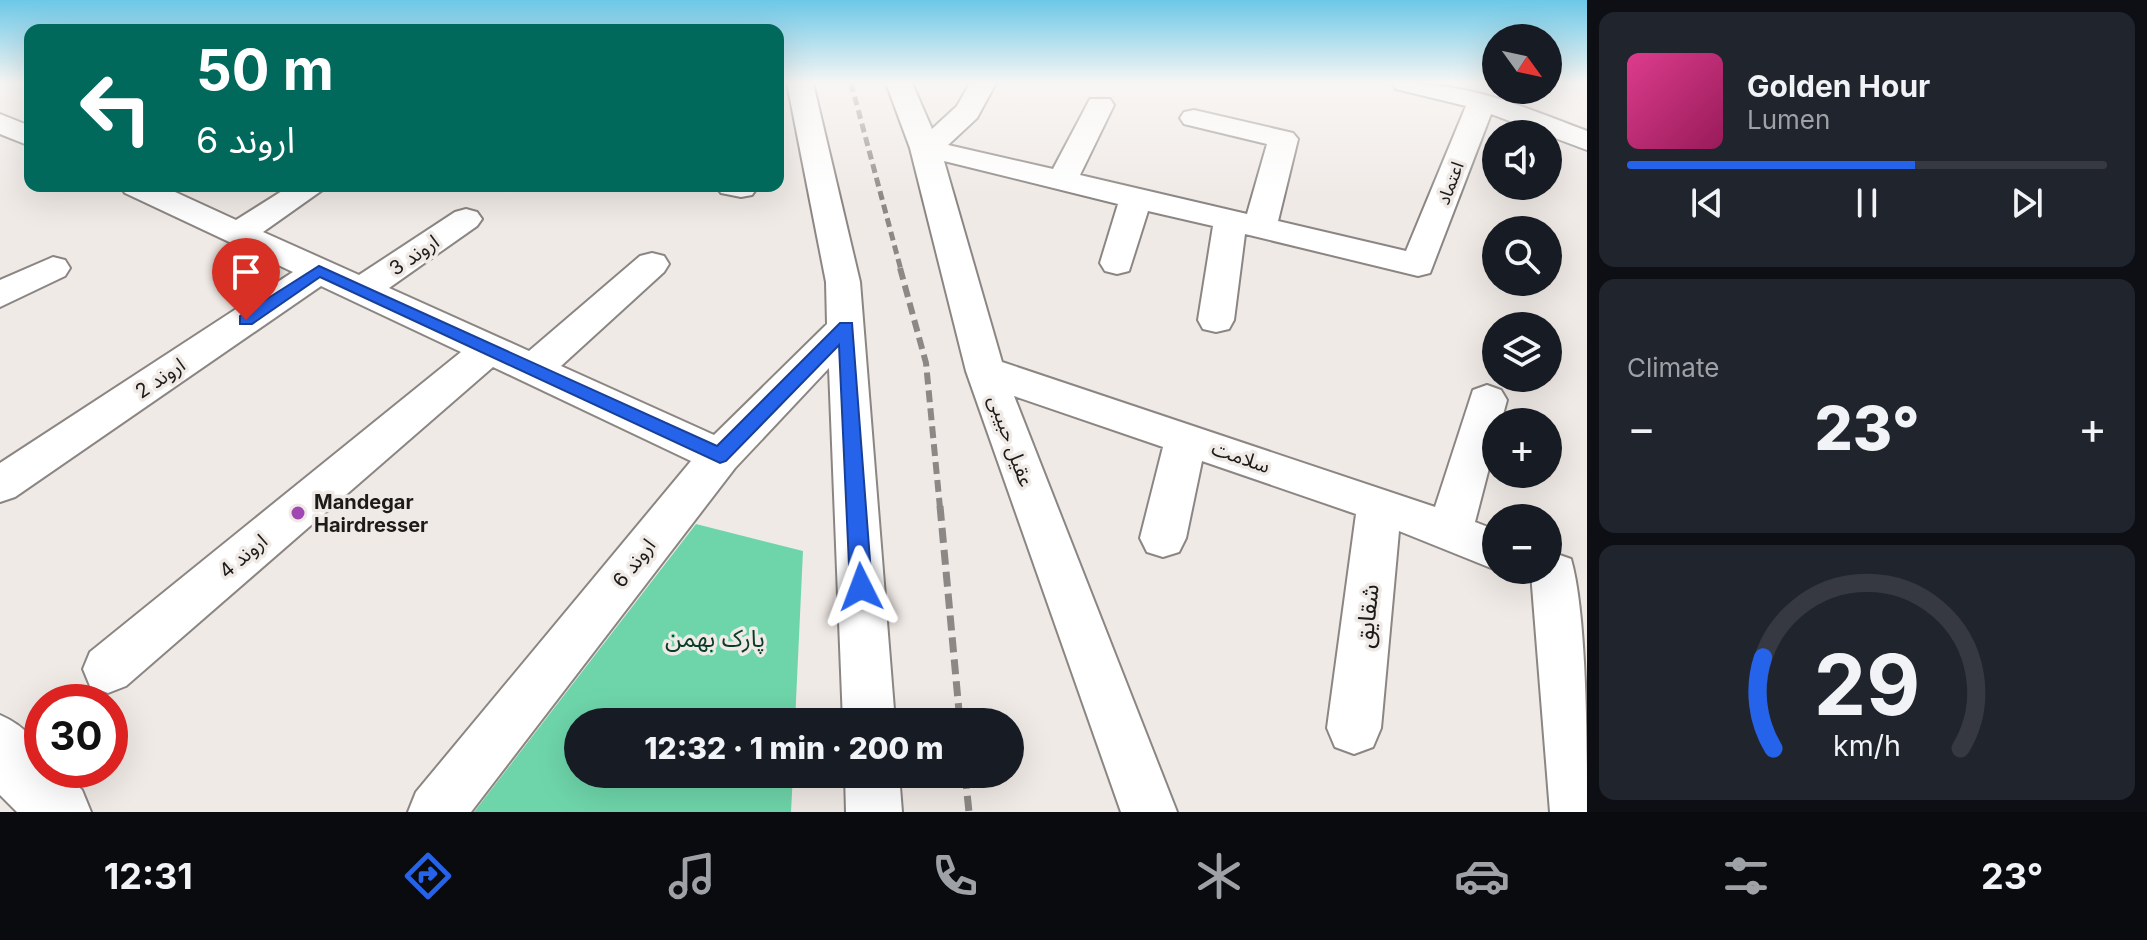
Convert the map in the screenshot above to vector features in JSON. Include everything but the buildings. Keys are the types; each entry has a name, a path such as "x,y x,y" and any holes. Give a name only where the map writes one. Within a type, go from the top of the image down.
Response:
{"street":[{"path":"808,121 843,282 868,708"},
{"name":"عقیل حبیبی","path":"914,121 925,148 985,371 1149,812"},
{"path":"925,148 961,121"},
{"path":"1062,181 1092,121"},
{"path":"1206,121 1283,139 1245,224 1216,320"},
{"name":"اعتماد","path":"1245,224 1418,265 1474,121"},
{"path":"1534,121 1587,141"},
{"path":"0,123 24,134"},
{"path":"925,148 1245,224"},
{"path":"149,192 720,456"},
{"path":"238,233 303,192"},
{"path":"1117,263 1136,198"},
{"name":"اروند 3","path":"362,290 466,219"},
{"path":"532,370 652,264"},
{"path":"0,295 53,268"},
{"name":"اروند 2","path":"0,485 319,271"},
{"name":"اروند 6","path":"436,812 720,456 846,327"},
{"name":"اروند 4","path":"108,669 489,350"},
{"name":"سلامت","path":"985,371 1379,504 1482,544"},
{"path":"1450,531 1487,400"},
{"path":"1163,538 1186,439"},
{"name":"شقایق","path":"1354,728 1379,504"},
{"path":"1563,577 1578,812"},
{"path":"13,774 60,812"},
{"path":"873,788 874,812"}],"green space":[{"name":"پارک بهمن","path":"696,524 803,551 796,708 564,708 564,788 792,788 791,812 474,812"}],"railway":[{"path":"861,121 901,270"},
{"path":"900,268 926,363 940,508"},
{"path":"940,506 959,708"},
{"path":"966,788 969,812"}],"place":[{"name":"Mandegar Hairdresser","path":"298,513"}],"route":[{"path":"246,320 319,271 720,456 846,327 861,587"}]}
